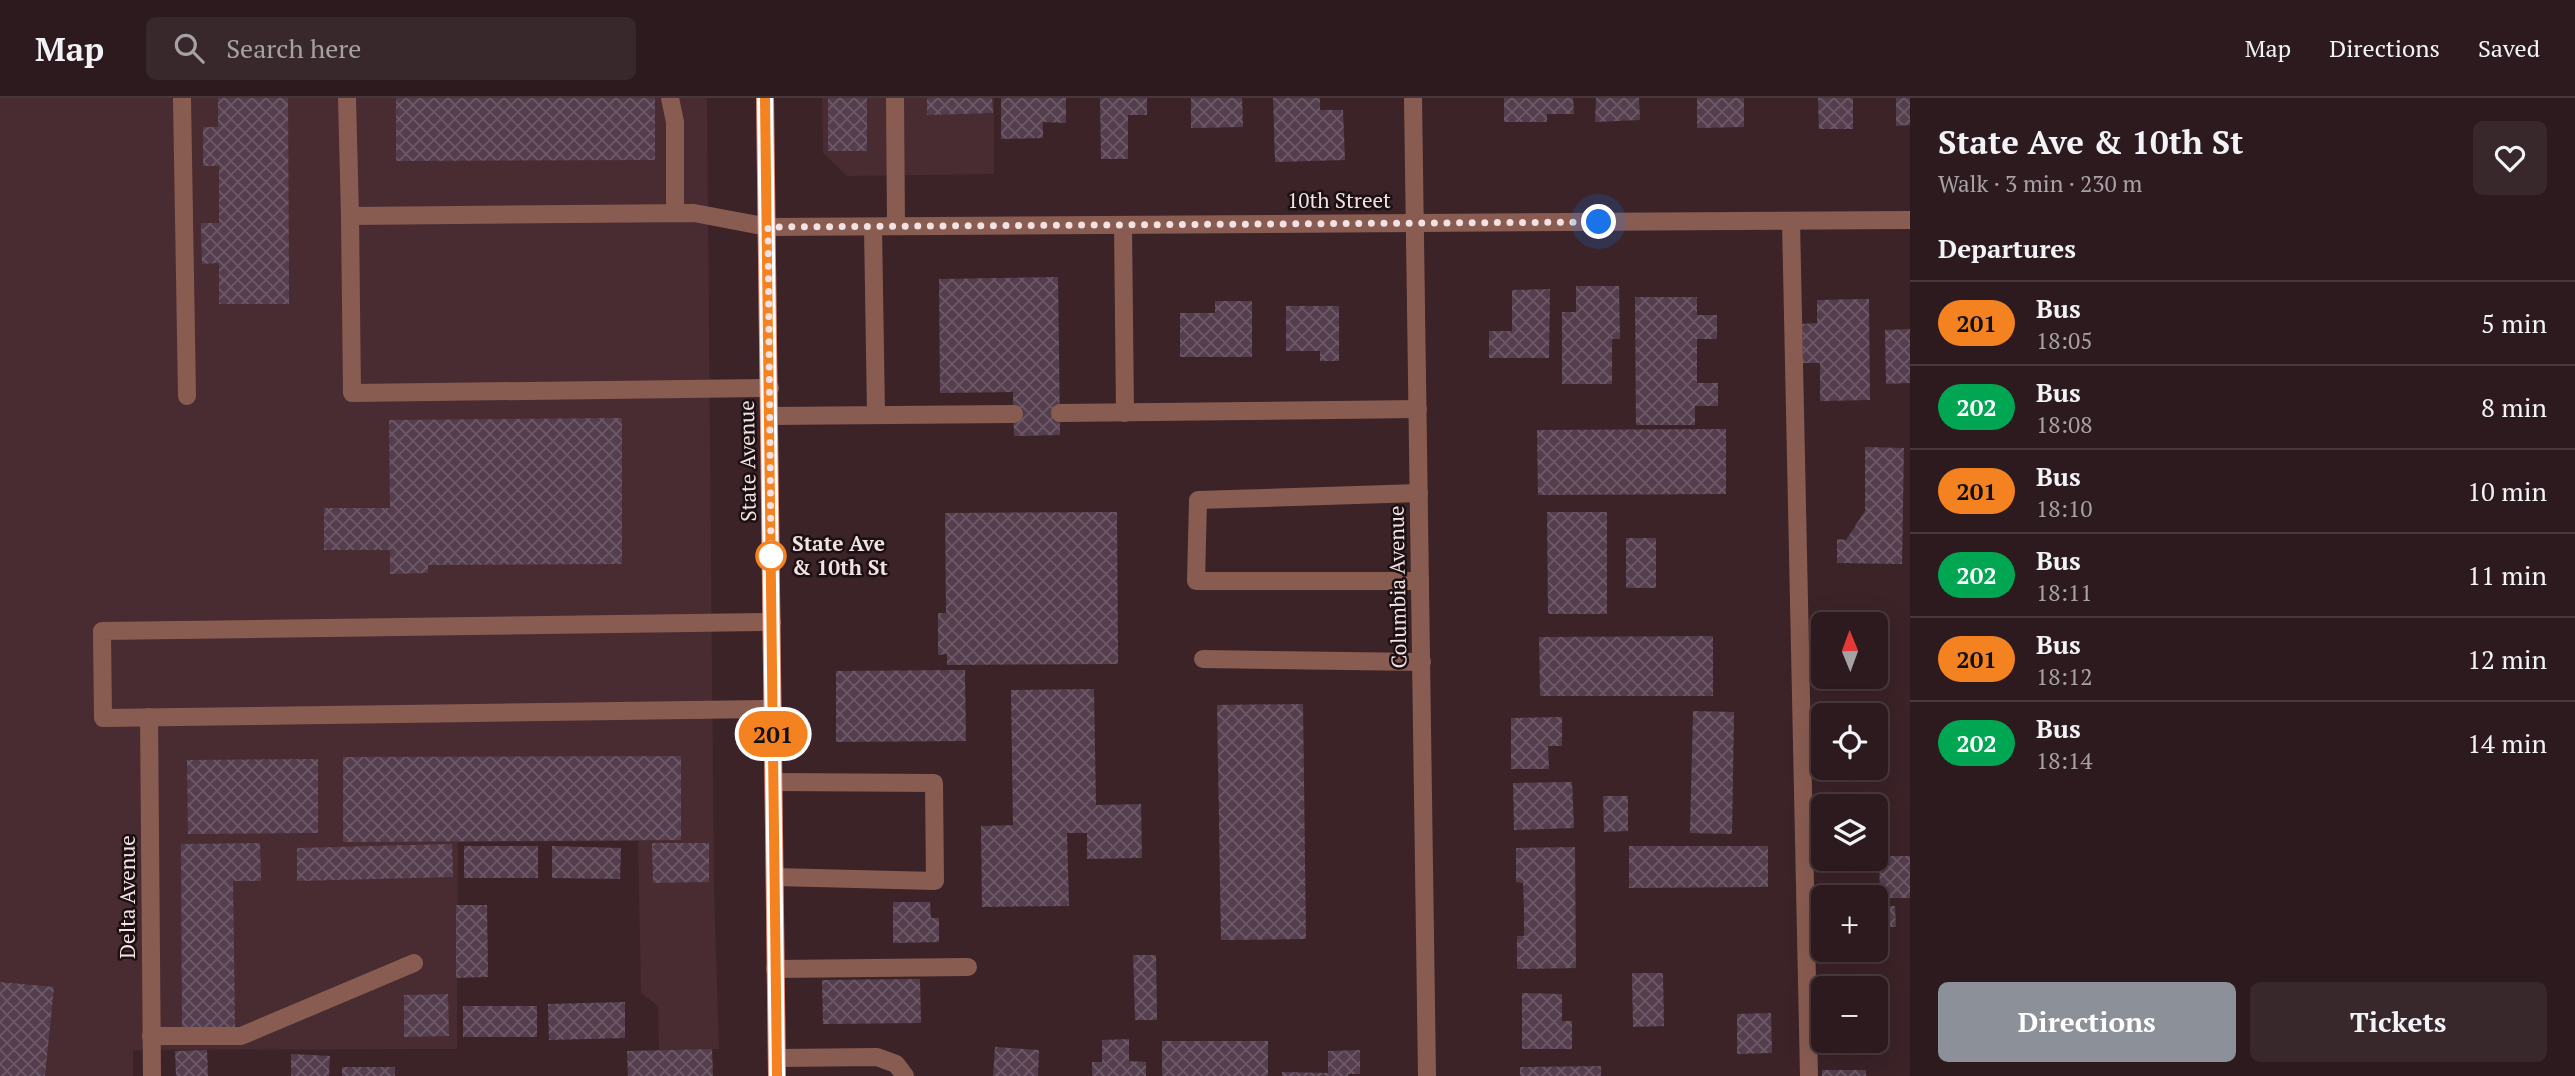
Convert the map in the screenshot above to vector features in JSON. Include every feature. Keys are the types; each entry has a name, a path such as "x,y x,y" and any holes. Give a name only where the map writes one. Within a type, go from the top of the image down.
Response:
{"main road":[{"name":"State Avenue","path":"765,98 777,1076"}],"street":[{"path":"183,98 187,396"},
{"path":"347,98 352,393 770,388"},
{"path":"670,98 675,122 675,213"},
{"path":"895,98 896,226"},
{"name":"Columbia Avenue","path":"1413,98 1427,1076"},
{"name":"10th Street","path":"350,216 694,213 768,227 1910,220"},
{"path":"1791,221 1809,1076"},
{"path":"1124,225 1125,413"},
{"path":"873,227 876,415"},
{"path":"1060,414 1418,409"},
{"path":"770,416 1014,414"},
{"path":"1419,493 1198,500 1196,581 1420,581"},
{"path":"772,622 102,631 103,718 773,709"},
{"path":"1203,659 1422,662"},
{"name":"Delta Avenue","path":"149,717 152,1076"},
{"path":"774,782 934,783 935,881 775,877"},
{"path":"151,1036 241,1036 414,963"},
{"path":"775,968 968,967"},
{"path":"777,1058 877,1057 896,1064 905,1076"}],"shaded area":[{"path":"0,98 707,98 714,888 719,1049 659,1050 658,1006 641,993 638,841 458,842 457,1049 133,1050 133,1076 0,1076"},
{"path":"822,98 994,98 994,174 847,176 823,153"}],"building":[{"path":"218,98 288,98 289,304 219,304 219,263 202,264 201,223 219,223 219,166 203,166 203,127 218,127"},
{"path":"396,98 655,98 655,160 396,161"},
{"path":"828,98 867,98 867,151 828,151"},
{"path":"927,98 992,98 993,113 927,115"},
{"path":"1001,98 1066,98 1066,123 1043,122 1043,138 1001,139"},
{"path":"1100,98 1147,98 1147,115 1128,115 1128,159 1101,159"},
{"path":"1191,98 1242,98 1243,127 1191,128"},
{"path":"1273,98 1320,98 1320,110 1343,110 1345,160 1275,162"},
{"path":"1504,98 1573,98 1574,114 1547,114 1547,122 1504,122"},
{"path":"1596,98 1639,98 1640,120 1595,122"},
{"path":"1697,98 1744,98 1744,127 1697,128"},
{"path":"1818,98 1853,98 1853,129 1819,129"},
{"path":"1896,98 1910,98 1910,125 1896,126"},
{"path":"1058,277 1060,435 1014,436 1013,392 940,393 939,279"},
{"path":"1576,286 1619,286 1620,339 1612,339 1612,384 1562,384 1562,312 1576,312"},
{"path":"1550,289 1549,358 1489,358 1489,331 1512,331 1512,290"},
{"path":"1635,297 1697,297 1697,315 1717,315 1717,339 1697,339 1697,383 1718,383 1718,406 1695,406 1695,425 1636,425"},
{"path":"1869,299 1870,400 1820,401 1820,363 1803,363 1802,324 1817,323 1817,300"},
{"path":"1215,301 1252,301 1252,357 1180,357 1180,313 1215,313"},
{"path":"1286,306 1339,306 1339,361 1320,361 1320,351 1286,351"},
{"path":"1910,329 1910,383 1886,384 1885,330"},
{"path":"622,418 622,564 428,565 428,573 390,574 390,550 324,550 324,508 390,508 389,420"},
{"path":"1726,429 1726,494 1538,495 1537,430"},
{"path":"1865,447 1904,448 1902,564 1837,563 1837,539 1846,540 1865,511"},
{"path":"1117,512 1118,664 947,665 947,654 938,655 938,613 946,613 945,513"},
{"path":"1547,512 1607,512 1607,614 1548,614"},
{"path":"1626,538 1656,538 1656,588 1626,588"},
{"path":"1713,636 1713,696 1540,696 1539,637"},
{"path":"965,670 966,741 836,742 836,671"},
{"path":"1094,689 1096,805 1141,804 1142,858 1087,859 1087,833 1067,833 1069,906 982,907 981,826 1013,825 1011,690"},
{"path":"1303,704 1306,939 1221,940 1217,705"},
{"path":"1693,711 1734,712 1732,834 1690,833"},
{"path":"1562,717 1562,746 1548,746 1549,769 1511,769 1511,718"},
{"path":"681,756 681,840 343,842 343,757"},
{"path":"318,759 318,833 188,834 187,760"},
{"path":"1572,782 1574,828 1514,830 1513,783"},
{"path":"1603,796 1628,796 1628,831 1604,832"},
{"path":"260,843 261,881 233,881 235,1027 182,1027 181,844"},
{"path":"652,843 709,843 709,882 653,883"},
{"path":"452,844 453,877 297,881 297,848"},
{"path":"464,846 538,846 538,878 464,878"},
{"path":"552,846 621,848 620,879 552,878"},
{"path":"1629,846 1768,846 1768,887 1629,888"},
{"path":"1575,847 1576,968 1517,969 1517,936 1524,936 1524,909 1523,883 1516,882 1516,848"},
{"path":"1888,856 1910,856 1910,898 1888,898 1888,885 1880,885 1879,871 1888,871"},
{"path":"893,902 930,902 931,918 939,918 939,942 893,943"},
{"path":"456,905 487,905 488,977 456,978"},
{"path":"1888,906 1895,906 1896,927 1888,927"},
{"path":"1133,955 1156,955 1157,1020 1135,1020"},
{"path":"1632,973 1663,973 1664,1026 1633,1027"},
{"path":"920,979 921,1023 823,1024 822,980"},
{"path":"0,982 54,987 45,1076 0,1076"},
{"path":"1522,993 1562,994 1562,1021 1572,1021 1572,1049 1522,1049"},
{"path":"448,994 449,1036 404,1037 404,995"},
{"path":"625,1002 625,1038 549,1040 548,1004"},
{"path":"463,1006 537,1006 537,1037 463,1037"},
{"path":"1771,1013 1772,1053 1737,1054 1737,1014"},
{"path":"1129,1039 1129,1061 1146,1062 1146,1076 1092,1076 1092,1062 1102,1062 1102,1040"},
{"path":"1162,1041 1268,1041 1268,1076 1162,1076"},
{"path":"995,1047 1039,1050 1038,1076 993,1076"},
{"path":"712,1049 713,1076 628,1076 627,1051"},
{"path":"207,1050 208,1076 176,1076 175,1051"},
{"path":"1360,1050 1360,1074 1282,1076 1282,1072 1328,1073 1328,1051"},
{"path":"291,1054 330,1056 329,1076 291,1076"},
{"path":"1601,1066 1601,1076 1520,1076 1520,1067"},
{"path":"342,1067 395,1067 395,1076 342,1076"},
{"path":"1822,1070 1866,1070 1866,1076 1822,1076"}],"bus line":[{"name":"201","path":"765,98 777,1076"}],"place":[{"name":"State Ave & 10th St","path":"771,556"}],"route":[{"path":"771,556 768,227 1599,222"}]}
